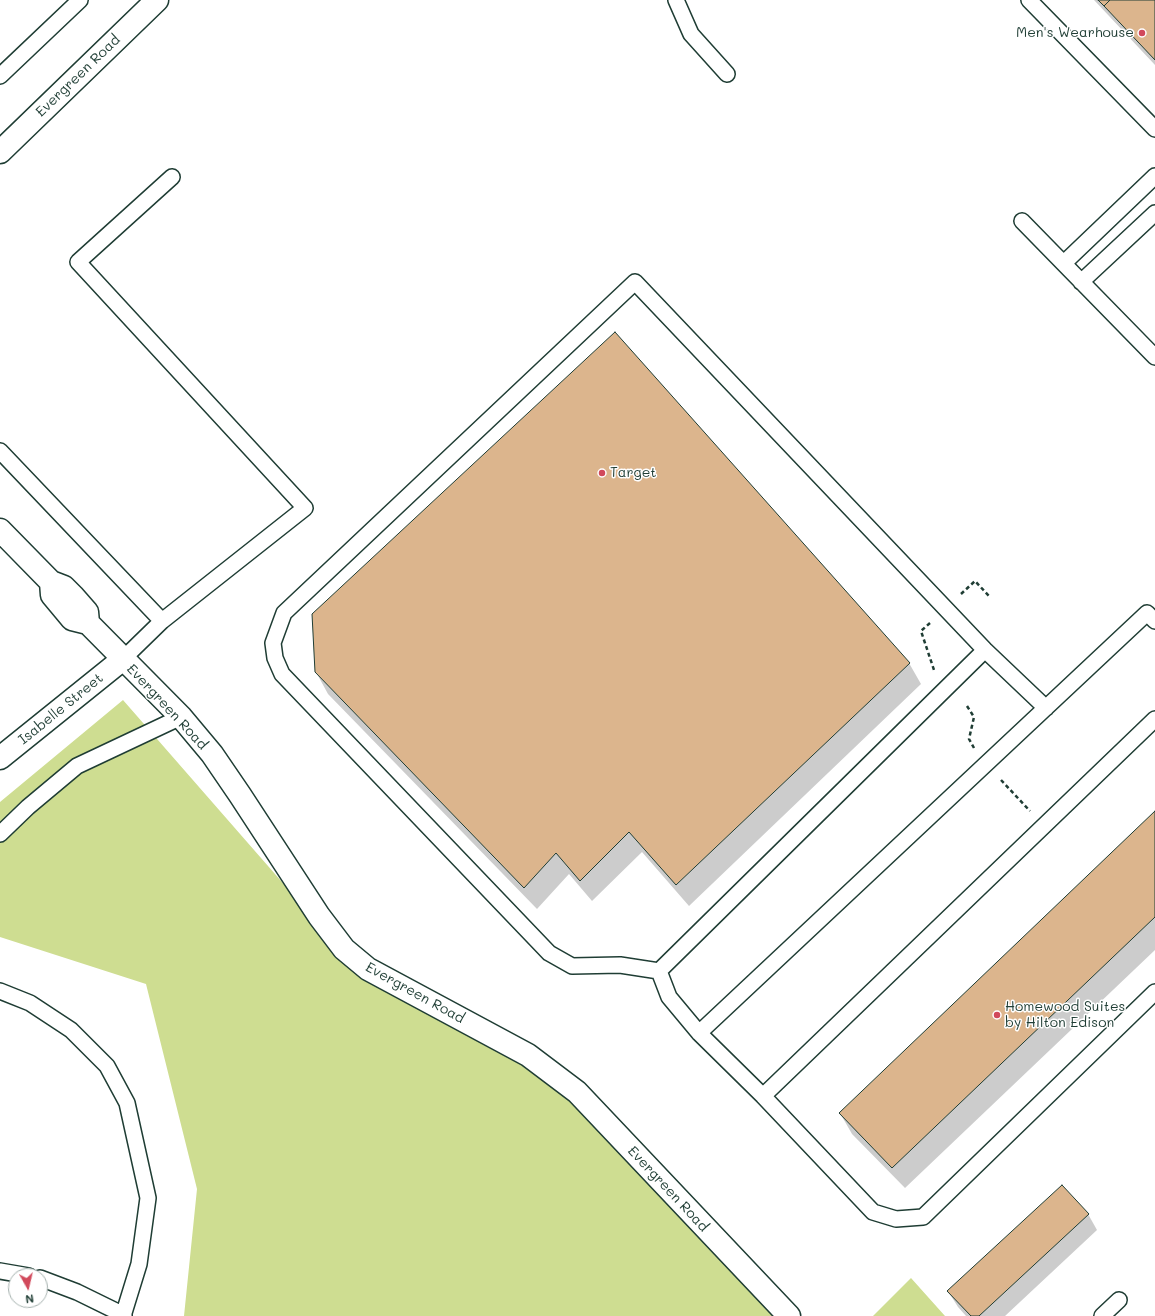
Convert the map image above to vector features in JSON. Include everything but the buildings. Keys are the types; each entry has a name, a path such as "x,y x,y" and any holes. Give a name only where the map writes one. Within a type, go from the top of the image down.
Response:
{"street":[{"name":"Evergreen Road","path":"0,152 157,0"},
{"name":"Evergreen Road","path":"0,530 51,582 52,595 72,619 88,623 181,717 220,766 318,916 344,949 368,969 528,1055 577,1092 789,1316"},
{"name":"Isabelle Street","path":"0,758 122,659"}],"lane":[{"path":"0,76 80,0"},
{"path":"676,0 691,34 728,74"},
{"path":"1029,0 1155,129"},
{"path":"1064,263 1155,176"},
{"path":"122,659 162,621 305,508 78,262 172,177"},
{"path":"1081,282 1155,213"},
{"path":"1022,221 1155,357"},
{"path":"659,971 620,965 572,966 549,953 282,674 275,658 273,643 284,613 635,282 984,650 1046,708"},
{"path":"0,451 162,621"},
{"path":"699,1033 1147,613 1155,621"},
{"path":"659,971 984,650"},
{"path":"0,834 28,807 77,766 181,717"},
{"path":"763,1096 1155,719"},
{"path":"659,971 669,997 699,1033 763,1096 873,1212 896,1219 923,1216 1155,992"},
{"path":"0,991 30,1003 71,1030 107,1066 127,1103 148,1198 139,1264 124,1315 77,1292 48,1281"},
{"path":"1102,1316 1119,1300"}],"path":[{"path":"921,631 934,670"},
{"path":"967,706 974,717 969,739 976,751"},
{"path":"998,776 1030,812"}],"green space":[{"path":"123,700 351,961 574,1090 790,1316 184,1316 197,1189 146,984 0,937 0,802"},
{"path":"911,1278 945,1316 873,1316"}],"place":[{"name":"Men's Wearhouse","path":"1142,33"},
{"name":"Target","path":"602,473"},
{"name":"Homewood Suites by Hilton Edison","path":"997,1015"}]}
